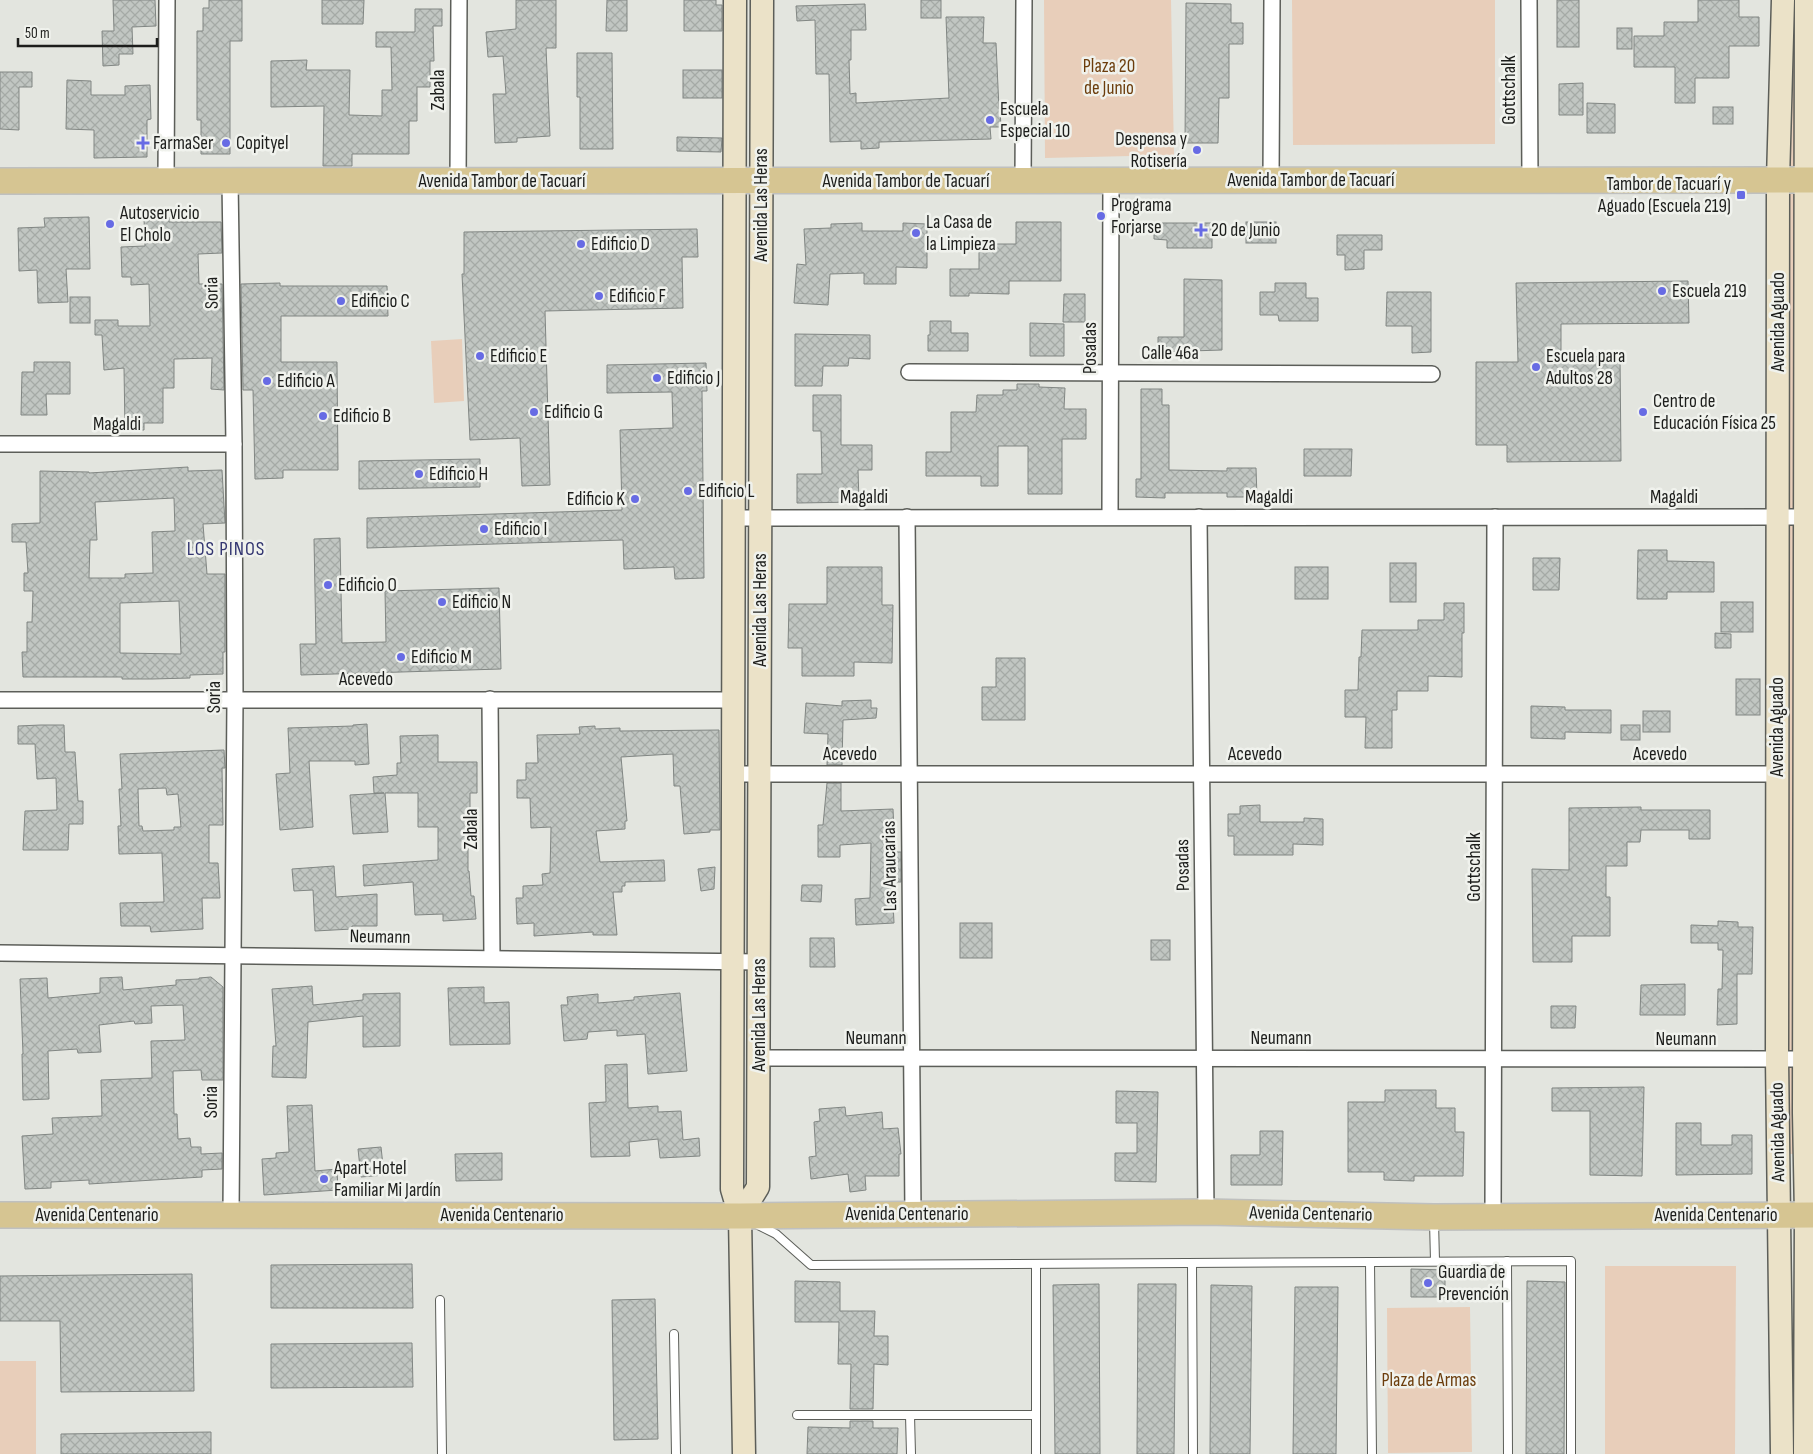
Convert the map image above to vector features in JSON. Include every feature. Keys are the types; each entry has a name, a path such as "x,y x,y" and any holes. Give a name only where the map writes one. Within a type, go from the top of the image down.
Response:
{"main road":[{"name":"Avenida Las Heras","path":"735,0 732,1189 740,1216 744,1454"},
{"name":"Avenida Las Heras","path":"740,1216 758,1187 762,0"},
{"name":"Avenida Aguado","path":"1782,1454 1780,1215 1776,1059 1778,180 1783,0"},
{"name":"Avenida Aguado","path":"1805,1454 1809,1215 1804,1060 1809,831 1809,180 1806,0"},
{"name":"Avenida Tambor de Tacuarí","path":"0,181 1809,180"},
{"name":"Avenida Centenario","path":"0,1215 740,1216 1206,1212 1434,1216 1809,1215"}],"street":[{"path":"166,180 167,0"},
{"name":"Zabala","path":"458,180 459,0"},
{"path":"1023,181 1024,0"},
{"path":"1271,180 1272,0"},
{"name":"Gottschalk","path":"1529,0 1530,180"},
{"name":"Posadas","path":"1110,517 1111,180"},
{"name":"Soria","path":"230,181 235,699 231,1214"},
{"name":"Calle 46a","path":"909,372 1432,374"},
{"name":"Magaldi","path":"0,444 234,444"},
{"name":"Magaldi","path":"734,518 1778,517 1808,511"},
{"name":"Las Araucarias","path":"907,517 913,1214"},
{"name":"Posadas","path":"1199,517 1206,1212"},
{"name":"Gottschalk","path":"1493,1216 1495,517"},
{"name":"Zabala","path":"490,699 492,958"},
{"name":"Acevedo","path":"0,700 733,700"},
{"name":"Acevedo","path":"733,774 1777,774"},
{"path":"1777,831 1809,831"},
{"name":"Neumann","path":"0,953 760,962"},
{"name":"Neumann","path":"759,1058 1804,1060"}],"lane":[{"path":"740,1216 776,1234 811,1265 1571,1260 1571,1454"},
{"path":"1434,1216 1435,1262"},
{"path":"1507,1261 1508,1454"},
{"path":"1370,1262 1372,1454"},
{"path":"1192,1263 1193,1454"},
{"path":"1036,1264 1036,1454"},
{"path":"440,1300 442,1454"},
{"path":"674,1334 676,1454"},
{"path":"910,1415 910,1454"},
{"path":"797,1416 1036,1415"}],"green space":[{"name":"Plaza 20 de Junio","path":"1044,0 1171,0 1174,155 1045,158"},
{"path":"1292,0 1495,0 1495,144 1293,145"},
{"path":"1785,0 1806,0 1798,1154 1783,1154"},
{"path":"462,339 464,401 434,403 431,341"},
{"path":"1605,1266 1736,1266 1735,1454 1605,1454"},
{"name":"Plaza de Armas","path":"1470,1307 1472,1452 1388,1453 1387,1308"},
{"path":"0,1361 36,1361 36,1454 0,1454"}],"building":[{"path":"113,0 155,0 156,26 132,27 133,54 119,54 119,65 103,66 102,31 114,31"},
{"path":"209,0 242,0 242,41 230,41 230,154 201,154 201,120 197,120 197,31 203,31 203,8 209,8"},
{"path":"322,0 364,0 363,24 322,24"},
{"path":"516,0 556,0 556,48 546,48 550,136 517,138 517,142 495,143 493,94 506,94 503,56 488,57 486,32 516,29"},
{"path":"607,0 627,0 627,31 606,31"},
{"path":"684,0 716,0 716,5 722,5 722,31 684,31"},
{"path":"921,0 941,0 941,18 921,18"},
{"path":"1557,0 1579,0 1579,47 1557,47"},
{"path":"1698,0 1739,0 1739,17 1759,17 1759,46 1729,46 1729,78 1695,78 1695,103 1675,103 1675,67 1634,67 1634,36 1664,36 1664,22 1698,22"},
{"path":"1186,3 1231,4 1231,23 1243,23 1243,44 1229,44 1229,98 1219,98 1218,143 1185,143"},
{"path":"865,4 866,30 851,30 851,60 849,60 850,94 856,93 856,103 949,98 946,17 984,17 983,43 996,43 1000,109 1001,127 990,127 991,139 879,142 879,148 861,149 861,141 830,142 829,74 816,74 815,20 797,21 796,6"},
{"path":"415,9 442,9 442,26 433,26 434,61 430,61 430,87 417,87 417,121 409,121 409,154 352,154 352,166 323,166 324,106 271,107 271,61 307,60 306,70 350,70 349,115 382,116 382,90 392,90 391,47 376,47 376,32 415,32"},
{"path":"1617,28 1632,28 1632,49 1617,49"},
{"path":"577,53 612,53 613,149 580,149 580,97 577,97"},
{"path":"683,70 722,70 722,98 683,98"},
{"path":"0,72 32,72 32,87 19,87 19,130 0,129"},
{"path":"67,80 91,81 91,95 125,95 125,86 150,85 151,119 147,120 147,157 94,158 94,130 66,129"},
{"path":"1583,83 1583,115 1559,115 1559,84"},
{"path":"1587,103 1615,104 1615,133 1587,133"},
{"path":"1713,107 1733,107 1733,124 1713,124"},
{"path":"677,137 722,138 721,152 677,151"},
{"path":"89,217 90,269 66,269 68,302 38,303 37,270 19,271 18,228 45,227 44,218"},
{"path":"169,217 169,222 221,222 222,253 198,254 199,284 222,284 224,390 211,389 212,358 174,359 174,388 163,388 163,423 144,423 144,430 125,430 124,368 104,370 102,335 95,335 95,320 118,320 118,326 150,326 149,284 131,285 131,277 122,277 121,247 145,246 144,218"},
{"path":"1016,222 1061,222 1061,281 1009,281 1009,294 969,293 969,296 950,296 950,269 979,269 979,244 1016,244"},
{"path":"1246,222 1276,222 1276,243 1246,243"},
{"path":"862,223 862,231 903,231 903,223 927,224 927,268 896,267 896,284 864,284 864,273 830,274 828,305 794,303 797,264 806,265 804,229 831,228 831,224"},
{"path":"1154,223 1212,223 1212,248 1167,248 1167,240 1154,239"},
{"path":"697,229 698,257 682,257 683,308 545,311 550,485 522,486 520,438 470,440 462,274 464,274 464,232"},
{"path":"1337,235 1382,235 1382,250 1364,250 1364,269 1345,270 1345,255 1337,255"},
{"path":"1184,279 1222,280 1222,350 1158,352 1158,337 1184,337"},
{"path":"1688,281 1689,323 1561,324 1561,357 1620,356 1621,461 1507,462 1507,445 1476,445 1476,362 1518,362 1516,283"},
{"path":"280,283 280,286 387,286 388,316 281,316 281,362 337,362 338,470 283,470 283,478 255,479 253,390 243,390 241,284"},
{"path":"1275,283 1306,283 1306,298 1318,298 1318,321 1279,321 1278,315 1260,315 1260,292 1275,292"},
{"path":"1387,292 1431,292 1431,352 1412,353 1412,326 1386,326"},
{"path":"1064,294 1085,294 1085,322 1063,322"},
{"path":"70,297 90,297 90,323 70,323"},
{"path":"930,321 951,321 951,333 968,333 968,351 928,351"},
{"path":"1030,323 1064,324 1064,356 1030,356"},
{"path":"795,334 870,335 870,359 849,358 848,366 823,366 822,386 795,386"},
{"path":"34,362 70,362 70,394 46,394 47,415 21,415 22,372 34,372"},
{"path":"706,363 707,391 702,391 704,578 675,579 674,567 624,569 623,540 367,548 367,518 622,510 620,430 673,428 672,392 607,393 607,365"},
{"path":"1017,384 1039,384 1039,387 1065,388 1064,409 1086,409 1086,439 1062,439 1062,494 1028,494 1028,446 998,446 998,486 981,486 981,476 926,476 926,452 951,452 951,412 976,412 977,395 1003,395 1003,390 1017,390"},
{"path":"1141,389 1162,389 1162,405 1169,405 1169,470 1227,471 1227,468 1256,468 1257,497 1227,497 1227,493 1165,493 1165,498 1136,497 1136,479 1141,479"},
{"path":"813,395 841,395 841,445 872,445 872,470 858,470 859,502 797,503 797,474 822,474 821,431 813,431"},
{"path":"1304,449 1352,449 1351,476 1304,476"},
{"name":"Edificio H","path":"480,459 480,487 359,489 359,461"},
{"path":"188,467 188,471 222,470 225,523 203,524 207,574 225,574 225,652 223,652 223,674 190,675 190,678 152,679 122,679 122,677 23,677 22,652 27,652 27,622 32,622 33,591 24,591 24,573 28,573 26,542 12,542 12,524 40,523 40,471 89,473","holes":["174,498 175,531 152,532 153,573 125,574 125,578 89,578 90,540 97,540 95,502","179,601 181,654 120,653 120,603"]},
{"path":"340,538 342,643 386,642 385,591 499,588 501,669 301,675 300,644 316,644 314,539"},
{"path":"1638,550 1667,550 1667,561 1714,562 1714,592 1667,592 1667,599 1637,599"},
{"path":"1533,558 1560,558 1559,590 1533,590"},
{"path":"1390,563 1416,563 1416,602 1390,602"},
{"path":"827,567 882,567 882,605 893,605 892,663 854,662 854,676 802,676 802,648 788,648 789,604 827,604"},
{"path":"1295,567 1328,567 1328,599 1295,599"},
{"path":"1721,602 1753,602 1753,632 1721,632"},
{"path":"1444,603 1464,603 1462,677 1428,676 1428,691 1397,691 1397,710 1392,710 1392,748 1365,748 1366,717 1345,717 1345,690 1358,690 1362,630 1418,630 1418,620 1444,620"},
{"path":"1715,633 1731,634 1731,648 1715,648"},
{"path":"996,658 1025,658 1025,720 982,720 982,687 996,687"},
{"path":"1736,679 1760,679 1760,715 1736,715"},
{"path":"871,700 871,708 877,708 876,718 843,720 842,765 827,765 828,734 804,733 806,703 842,706 842,701"},
{"path":"1531,706 1565,707 1565,710 1611,710 1611,733 1565,732 1565,739 1531,738"},
{"path":"1643,711 1670,711 1670,732 1643,732"},
{"path":"367,724 369,764 355,765 355,761 309,761 313,827 280,830 276,774 290,773 288,728"},
{"path":"64,725 65,752 75,752 78,801 83,801 83,824 69,824 68,850 23,850 25,811 57,810 56,778 37,779 35,744 18,744 18,726"},
{"path":"1621,725 1640,725 1640,740 1621,740"},
{"path":"595,726 595,729 620,728 620,731 719,730 720,830 684,834 680,786 674,786 673,754 621,757 627,821 625,821 625,829 596,831 600,862 664,860 665,881 625,882 625,886 622,886 622,892 613,892 617,935 593,935 593,932 534,936 534,923 517,924 516,898 523,898 523,886 543,885 542,874 550,873 551,827 531,828 530,798 517,798 517,780 526,780 526,763 538,763 537,735 580,734 579,727"},
{"path":"438,735 438,762 477,762 477,793 470,793 470,827 468,827 468,871 471,896 474,896 476,919 443,921 443,914 415,915 413,882 364,886 363,865 438,860 438,827 418,827 418,793 385,793 388,832 353,834 350,795 384,793 374,793 373,777 397,775 397,763 401,763 400,736"},
{"path":"224,750 225,768 222,768 223,825 209,825 209,863 218,863 220,898 202,898 203,929 151,932 150,926 121,926 120,903 164,902 162,853 119,854 118,826 121,826 119,789 122,789 120,754","holes":["166,788 167,795 178,794 181,827 174,827 174,830 143,831 142,826 139,826 138,789"]},
{"path":"827,783 841,783 841,811 893,809 895,852 901,852 901,882 892,882 894,923 856,925 855,899 870,898 871,843 840,845 840,857 818,857 818,825 823,825"},
{"path":"1260,805 1260,822 1304,822 1304,818 1323,819 1323,845 1293,844 1293,855 1234,855 1234,836 1228,836 1228,814 1240,814 1240,806"},
{"path":"1641,807 1641,810 1710,810 1710,839 1689,839 1689,830 1641,830 1640,842 1627,842 1627,866 1606,866 1606,897 1610,897 1610,936 1572,936 1572,962 1533,962 1532,869 1569,870 1569,808"},
{"path":"334,866 336,897 377,894 377,926 352,926 352,929 315,931 313,890 294,891 292,869"},
{"path":"715,867 714,889 701,891 698,869"},
{"path":"802,885 822,885 821,902 801,901"},
{"path":"1718,921 1738,922 1738,927 1753,927 1752,974 1737,974 1737,1024 1717,1025 1718,989 1722,989 1723,950 1718,950 1718,943 1691,943 1691,925 1718,926"},
{"path":"960,923 992,923 992,958 960,958"},
{"path":"810,938 834,938 835,967 810,967"},
{"path":"1151,940 1170,940 1170,960 1151,960"},
{"path":"122,977 123,990 176,985 176,980 211,977 223,987 223,1080 202,1080 201,1070 173,1071 174,1114 177,1114 178,1139 190,1138 191,1147 201,1147 201,1154 222,1153 222,1169 202,1170 202,1177 89,1184 89,1180 51,1182 51,1188 25,1189 22,1136 53,1134 52,1118 102,1116 101,1080 152,1078 151,1041 185,1040 183,1005 151,1006 152,1023 135,1024 134,1021 99,1025 101,1052 78,1053 77,1049 48,1051 49,1099 23,1100 20,979 47,978 48,998 100,993 100,978"},
{"path":"1685,984 1685,1015 1640,1015 1641,985"},
{"path":"312,986 313,1005 363,1000 363,994 400,993 400,1046 363,1047 363,1016 308,1022 306,1078 272,1077 273,1046 276,1046 272,989"},
{"path":"484,987 484,1003 509,1002 510,1044 450,1045 448,988"},
{"path":"680,993 687,1071 648,1074 645,1034 617,1036 617,1030 588,1032 587,1039 564,1041 561,1005 568,1005 567,997 598,994 598,1003 634,1000 634,997"},
{"path":"1551,1006 1576,1006 1575,1028 1551,1028"},
{"path":"627,1064 628,1108 658,1106 658,1112 681,1111 683,1140 699,1138 700,1156 660,1158 658,1139 629,1142 630,1156 591,1157 589,1103 606,1102 605,1065"},
{"path":"1644,1087 1642,1176 1590,1175 1590,1111 1552,1111 1552,1088"},
{"path":"1385,1090 1436,1090 1436,1108 1455,1108 1455,1132 1464,1132 1463,1176 1414,1176 1414,1181 1384,1180 1384,1172 1348,1172 1348,1102 1385,1102"},
{"path":"1116,1091 1158,1092 1156,1182 1115,1181 1115,1153 1137,1153 1137,1123 1116,1123"},
{"path":"312,1105 315,1171 337,1169 338,1190 264,1195 262,1159 276,1158 276,1153 289,1152 287,1106"},
{"path":"845,1107 846,1116 882,1112 883,1129 898,1128 901,1154 899,1154 899,1176 865,1176 866,1190 850,1192 848,1174 811,1179 809,1157 816,1156 814,1122 820,1121 819,1109"},
{"path":"1676,1123 1701,1123 1701,1145 1732,1145 1732,1135 1752,1135 1752,1174 1676,1175"},
{"path":"1260,1131 1283,1131 1282,1185 1231,1185 1231,1155 1260,1155"},
{"path":"381,1147 384,1175 361,1177 358,1149"},
{"path":"502,1153 502,1180 456,1181 455,1154"},
{"path":"412,1264 413,1308 271,1308 271,1265"},
{"name":"Guardia de Prevención","path":"1411,1269 1445,1270 1445,1297 1411,1297"},
{"path":"192,1274 194,1391 61,1392 60,1321 0,1321 0,1276"},
{"path":"795,1281 840,1282 840,1311 875,1311 874,1336 888,1336 888,1365 874,1364 873,1409 850,1409 851,1364 838,1364 839,1322 795,1322"},
{"path":"1527,1281 1565,1282 1564,1454 1526,1454"},
{"path":"1099,1284 1100,1454 1055,1454 1053,1285"},
{"path":"1138,1284 1176,1284 1174,1454 1137,1454"},
{"path":"1211,1285 1252,1286 1250,1454 1210,1454"},
{"path":"1295,1287 1338,1287 1336,1454 1293,1454"},
{"path":"655,1299 658,1439 614,1440 612,1300"},
{"path":"412,1343 413,1387 271,1388 271,1344"},
{"path":"850,1421 873,1421 873,1428 898,1428 897,1454 807,1454 808,1427 850,1428"},
{"path":"211,1432 211,1454 61,1454 61,1434"}],"place":[{"name":"Escuela Especial 10","path":"990,120"},
{"name":"FarmaSer","path":"143,143"},
{"name":"Copityel","path":"226,143"},
{"name":"Despensa y Rotisería","path":"1197,150"},
{"name":"Tambor de Tacuarí y Aguado (Escuela 219)","path":"1741,195"},
{"name":"Programa Forjarse","path":"1101,216"},
{"name":"Autoservicio El Cholo","path":"110,224"},
{"name":"20 de Junio","path":"1201,230"},
{"name":"La Casa de la Limpieza","path":"916,233"},
{"name":"Edificio D","path":"581,244"},
{"name":"Escuela 219","path":"1662,291"},
{"name":"Edificio F","path":"599,296"},
{"name":"Edificio C","path":"341,301"},
{"name":"Edificio E","path":"480,356"},
{"name":"Escuela para Adultos 28","path":"1536,367"},
{"name":"Edificio J","path":"657,378"},
{"name":"Edificio A","path":"267,381"},
{"name":"Edificio G","path":"534,412"},
{"name":"Centro de Educación Física 25","path":"1643,412"},
{"name":"Edificio B","path":"323,416"},
{"name":"Edificio H","path":"419,474"},
{"name":"Edificio L","path":"688,491"},
{"name":"Edificio K","path":"635,499"},
{"name":"Edificio I","path":"484,529"},
{"name":"Edificio O","path":"328,585"},
{"name":"Edificio N","path":"442,602"},
{"name":"Edificio M","path":"401,657"},
{"name":"Apart Hotel Familiar Mi Jardín","path":"324,1179"},
{"name":"Guardia de Prevención","path":"1428,1283"}],"district":[{"name":"LOS PINOS","path":"226,549"}]}
